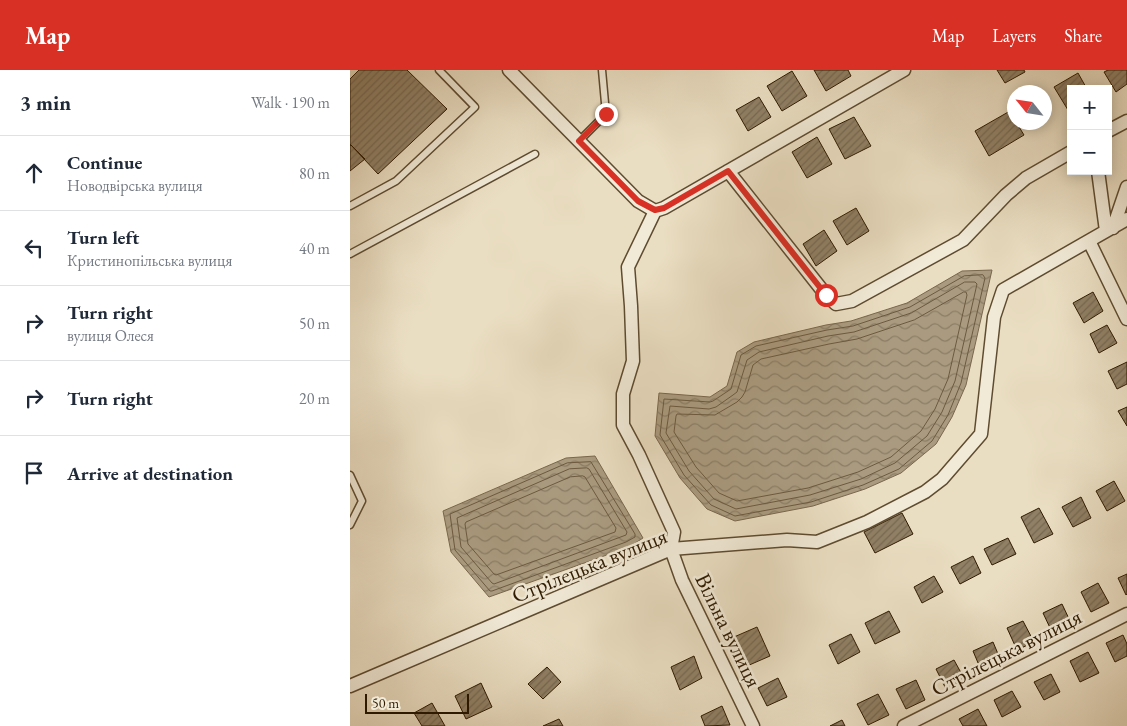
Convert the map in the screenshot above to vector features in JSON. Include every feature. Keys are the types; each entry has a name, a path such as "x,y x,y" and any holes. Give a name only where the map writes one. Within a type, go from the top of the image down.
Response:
{"street":[{"path":"510,70 638,201 655,210 664,208 904,70"},
{"path":"1110,130 1127,121"},
{"path":"728,171 826,295 836,304 852,301 964,240 1006,195 1026,178 1067,154"},
{"path":"1099,175 1110,230"},
{"path":"1110,230 1127,187"},
{"name":"Вільна вулиця","path":"655,210 628,267 632,306 633,361 623,394 623,425 674,532 671,549 682,580 753,726"},
{"name":"Стрілецька вулиця","path":"350,686 671,549 787,540 817,542 867,522 925,492 942,479 981,434 994,318 1003,290 1127,219"},
{"path":"1089,241 1127,320"},
{"name":"Стрілецька вулиця","path":"904,726 1127,614"}],"lane":[{"path":"350,206 396,181 475,107 439,70"},
{"path":"579,141 606,114 602,70"},
{"path":"350,254 535,154"},
{"path":"350,475 362,501 350,525"}],"water":[{"path":"992,270 966,385 952,417 936,444 901,473 865,489 813,506 735,521 707,509 680,478 655,436 659,393 710,397 727,386 737,352 754,342 851,321 907,303 962,271"},
{"path":"595,456 643,538 629,547 489,597 451,552 443,511 566,458"}],"building":[{"path":"359,70 407,70 447,109 378,174 350,144 350,79"},
{"path":"814,70 848,70 851,76 826,91"},
{"path":"997,70 1024,70 1025,72 1005,83"},
{"path":"1108,70 1127,70 1127,84 1116,92 1104,72"},
{"path":"792,71 807,96 782,111 767,86"},
{"path":"1078,73 1085,85 1067,85 1067,108 1054,87"},
{"path":"759,97 771,117 748,131 736,110"},
{"path":"1007,113 1007,130 1021,130 1024,135 989,156 975,131"},
{"path":"854,117 871,146 845,159 829,129"},
{"path":"817,137 832,164 807,178 792,152"},
{"path":"350,146 365,159 350,171"},
{"path":"856,208 869,231 847,245 833,221"},
{"path":"824,230 837,251 816,266 803,244"},
{"path":"1093,292 1103,311 1084,323 1073,303"},
{"path":"1107,325 1117,343 1099,353 1090,334"},
{"path":"1127,362 1127,384 1117,389 1108,371"},
{"path":"1127,407 1127,426 1118,411"},
{"path":"1114,481 1125,501 1107,511 1096,491"},
{"path":"1081,497 1091,518 1073,527 1062,507"},
{"path":"1039,508 1053,534 1034,543 1021,517"},
{"path":"902,513 913,534 875,553 864,532"},
{"path":"1008,538 1016,554 992,565 984,549"},
{"path":"973,556 981,573 960,584 951,567"},
{"path":"1127,574 1127,594 1126,595 1118,578"},
{"path":"934,576 943,592 922,603 914,587"},
{"path":"1098,583 1109,603 1091,612 1081,592"},
{"path":"1062,604 1071,623 1052,632 1043,613"},
{"path":"889,611 900,632 875,644 865,623"},
{"path":"1023,621 1034,642 1017,650 1007,628"},
{"path":"757,627 770,656 747,666 734,637"},
{"path":"851,634 860,652 838,664 829,645"},
{"path":"1123,635 1127,644 1127,656 1115,662 1106,643"},
{"path":"993,642 1001,661 981,670 973,651"},
{"path":"1088,652 1099,673 1080,682 1070,661"},
{"path":"694,656 702,678 680,690 671,667"},
{"path":"954,660 965,680 946,689 936,669"},
{"path":"547,667 561,682 543,699 528,684"},
{"path":"1051,674 1060,692 1044,700 1034,682"},
{"path":"778,678 787,697 767,706 758,688"},
{"path":"916,680 925,700 906,709 896,689"},
{"path":"481,683 492,707 466,719 455,696"},
{"path":"1012,691 1021,707 1002,717 994,700"},
{"path":"878,694 889,715 868,725 857,704"},
{"path":"432,703 445,726 422,726 414,713"},
{"path":"722,706 730,725 705,726 701,716"},
{"path":"978,709 987,726 963,726 959,719"},
{"path":"559,719 563,726 543,726"},
{"path":"842,720 845,726 830,726"}],"route":[{"path":"606,114 579,141 638,201 655,210 664,208 728,171 826,295"}]}
